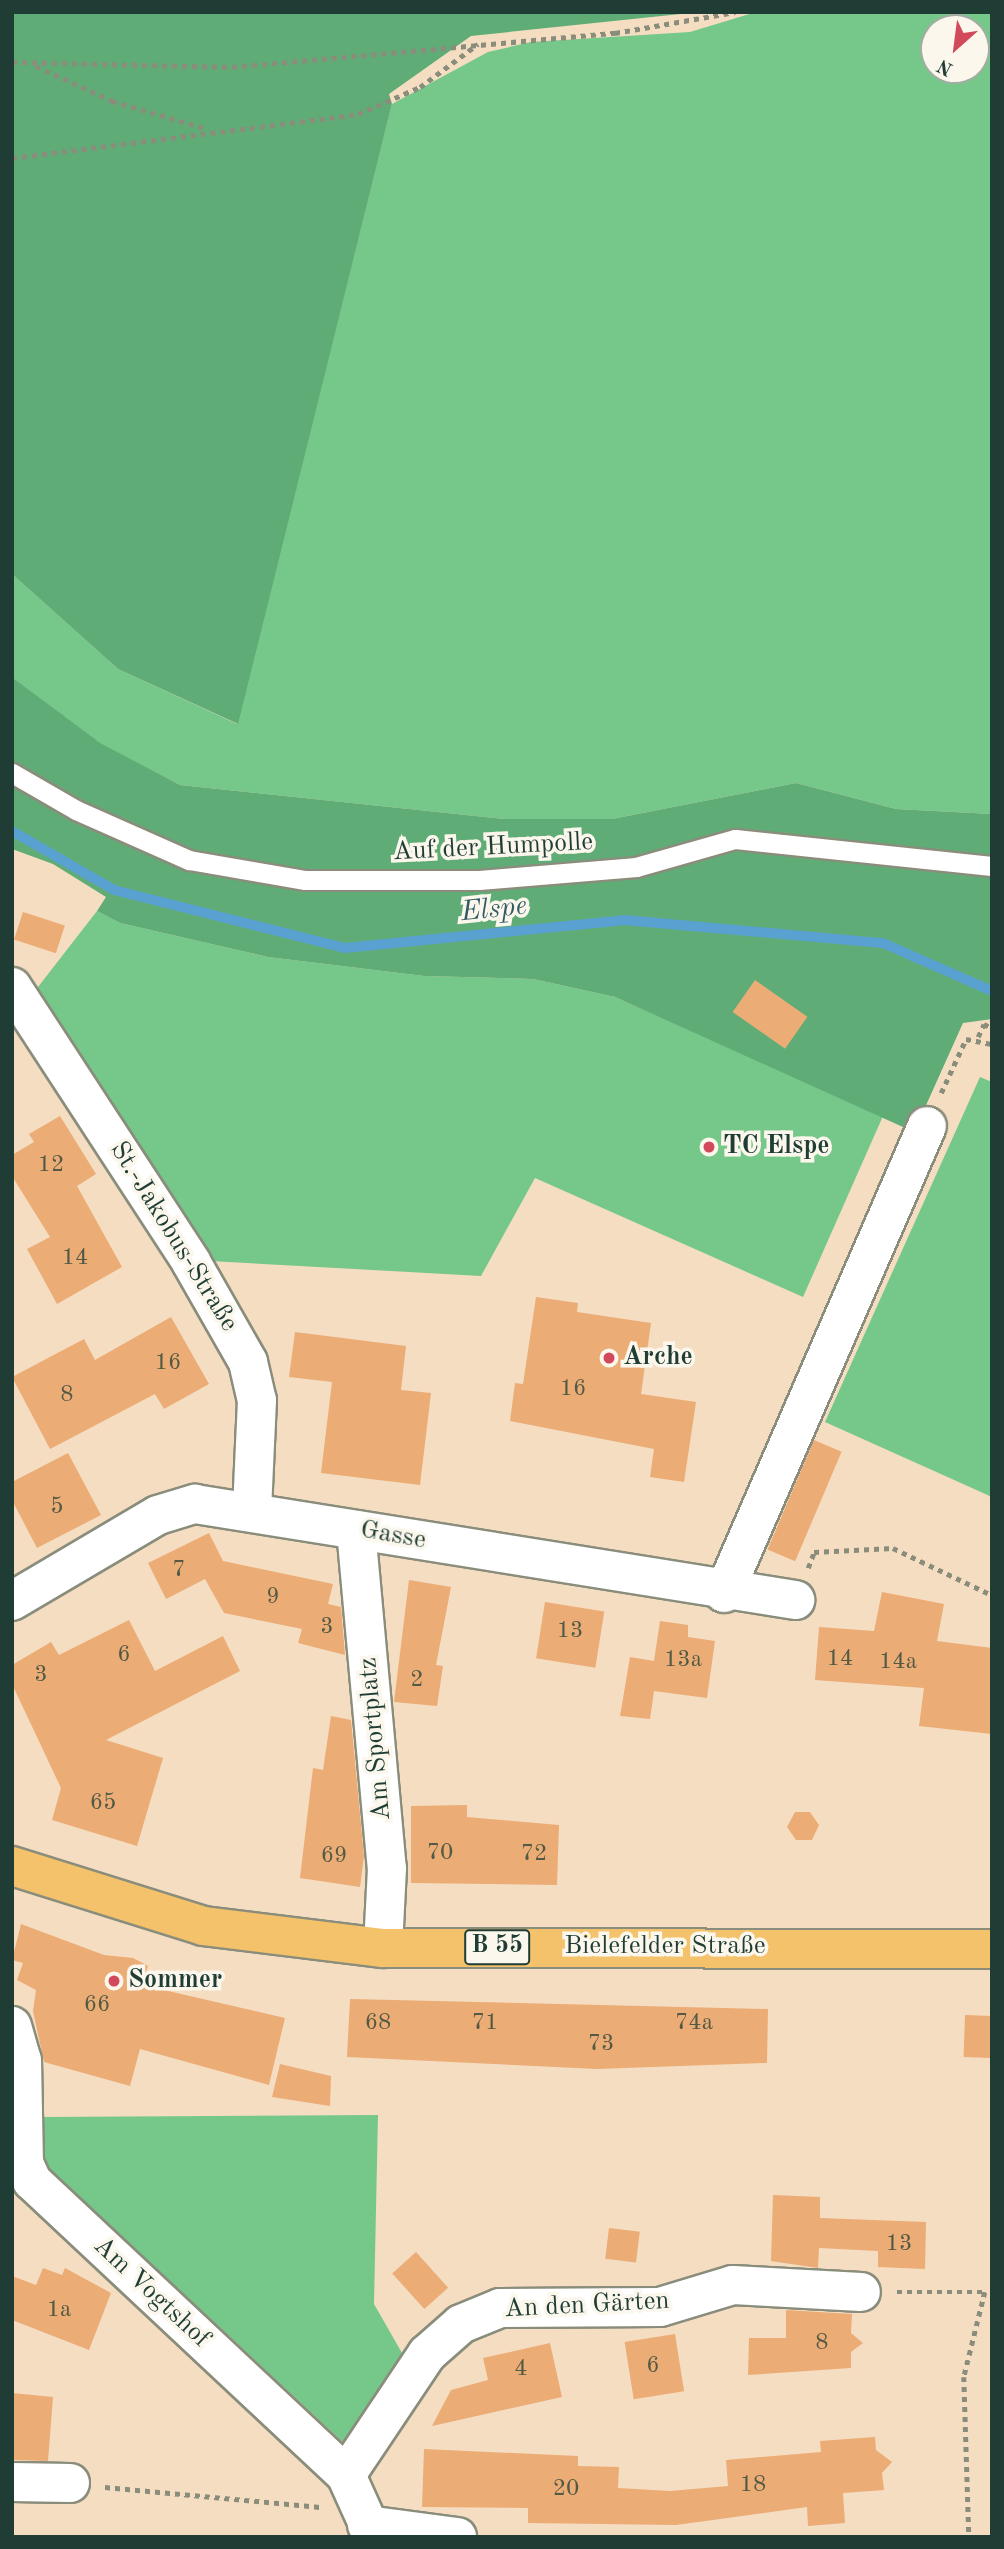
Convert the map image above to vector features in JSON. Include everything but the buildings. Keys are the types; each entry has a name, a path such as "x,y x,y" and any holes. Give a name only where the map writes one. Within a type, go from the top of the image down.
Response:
{"main road":[{"name":"Bielefelder Straße","path":"12,1866 203,1926 383,1948 992,1949"}],"street":[{"name":"St.-Jakobus-Straße","path":"12,987 191,1262 247,1362 257,1400 252,1511"},
{"path":"724,1593 927,1126"},
{"name":"Gasse","path":"12,1601 179,1507 252,1511 724,1593 795,1600"},
{"name":"Am Sportplatz","path":"356,1530 382,1801 383,1948"},
{"name":"Am Vogtshof","path":"12,2026 22,2060 24,2163 32,2181 346,2475 367,2524"},
{"name":"An den Gärten","path":"346,2475 428,2354 461,2324 500,2308 660,2307 733,2285 861,2292"},
{"path":"12,2482 70,2483"},
{"path":"367,2524 457,2537"}],"lane":[{"name":"Auf der Humpolle","path":"12,773 76,810 189,860 305,880 479,880 636,867 735,839 992,866"}],"path":[{"path":"12,62 33,65 232,67 615,33 735,12"},
{"path":"12,158 212,130 358,114 420,87 479,43"},
{"path":"33,65 112,101 212,130"},
{"path":"927,1126 961,1044 978,1037 984,1024 992,1028"},
{"path":"978,1037 992,1044"},
{"path":"795,1600 814,1552 892,1548 992,1595"},
{"path":"861,2292 985,2292 964,2377 969,2537"},
{"path":"70,2483 367,2524"}],"green space":[{"path":"12,12 700,12 471,36 389,94 392,104 238,724 118,669 12,574"},
{"path":"756,12 992,12 992,814 896,809 796,783 612,819 504,819 180,785 100,744 12,677 12,574 118,669 237,724 392,104 488,52 531,42 690,32"},
{"path":"12,677 100,743 180,785 504,819 612,819 796,783 896,809 992,814 992,1019 963,1023 914,1132 615,997 533,979 424,976 268,957 120,923 97,911 106,897 53,864 12,849"},
{"path":"97,911 120,923 268,957 424,976 533,979 615,997 883,1116 803,1297 535,1178 481,1276 210,1261 31,996"},
{"path":"980,1077 992,1082 992,1497 825,1422"},
{"path":"378,2115 374,2304 402,2353 345,2444 38,2158 39,2117"}],"waterway":[{"name":"Elspe","path":"12,831 114,890 345,948 624,920 883,943 992,991"}],"place":[{"name":"TC Elspe","path":"709,1147"},
{"name":"Arche","path":"609,1358"},
{"name":"Sommer","path":"114,1981"}]}
